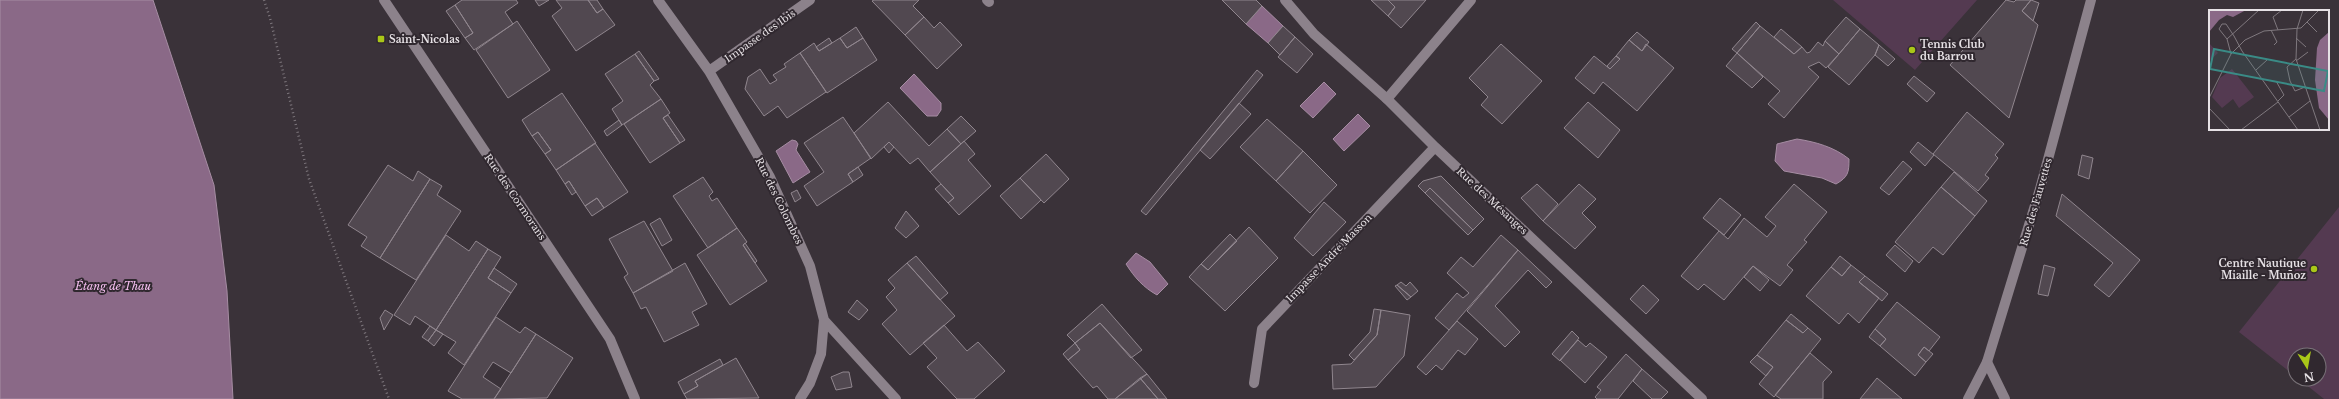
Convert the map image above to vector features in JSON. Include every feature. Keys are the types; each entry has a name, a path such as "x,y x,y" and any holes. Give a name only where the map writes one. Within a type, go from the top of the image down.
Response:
{"street":[{"name":"Rue des Cormorans","path":"384,0 610,339 635,399"},
{"name":"Rue des Colombes","path":"658,0 710,71 770,177 810,266 824,320 821,354 810,383 800,399"},
{"name":"Impasse des Ibis","path":"710,71 810,0"},
{"name":"Rue des Mésanges","path":"1284,0 1314,34 1387,99 1435,147 1702,399"},
{"path":"1387,99 1471,0"},
{"name":"Rue des Fauvettes","path":"1968,399 1987,362 2040,189 2091,0"},
{"name":"Impasse André Masson","path":"1254,383 1262,328 1435,147"},
{"path":"824,320 896,399"},
{"path":"1987,362 2005,399"}],"path":[{"path":"264,0 270,18 309,179 389,399"}],"shaded area":[{"name":"Tennis Club du Barrou","path":"1833,0 1977,0 1915,70"},
{"name":"Centre Nautique Miaille - Muñoz","path":"2339,207 2339,399 2324,399 2309,387 2327,387 2327,347 2287,347 2287,370 2239,332"}],"water":[{"name":"Étang de Thau","path":"0,0 153,0 214,185 227,291 233,399 0,399"},
{"path":"1262,6 1283,26 1268,43 1246,24"},
{"path":"914,74 941,103 941,110 937,116 927,116 900,88"},
{"path":"1324,82 1336,94 1313,118 1300,106"},
{"path":"1358,114 1370,126 1344,151 1333,139"},
{"path":"1797,139 1837,151 1849,159 1849,168 1845,177 1836,184 1822,178 1784,171 1775,161 1777,144"},
{"path":"792,140 796,141 798,144 796,150 810,172 793,183 776,151"},
{"path":"1136,253 1150,262 1168,284 1157,295 1140,282 1126,264"}],"building":[{"path":"462,0 516,0 518,3 505,12 513,24 474,50 465,38 473,33 455,5"},
{"path":"535,0 549,0 539,6"},
{"path":"556,0 588,0 597,13 603,9 615,25 576,51 552,16 562,8"},
{"path":"588,0 597,0 603,9 597,13"},
{"path":"919,0 913,6 924,17 905,35 872,1"},
{"path":"1222,0 1256,0 1262,6 1246,24"},
{"path":"1371,0 1388,0 1395,7 1388,16"},
{"path":"1388,0 1426,0 1401,28 1388,16 1395,7"},
{"path":"2006,0 2014,2 2016,0 2031,0 2022,11 2038,25 2009,118 1950,65"},
{"path":"2031,0 2039,3 2033,21 2022,11"},
{"path":"455,5 473,33 465,38 446,11"},
{"path":"924,17 934,28 940,22 962,45 937,69 905,35"},
{"path":"1846,17 1860,29 1839,54 1825,41"},
{"path":"517,21 550,70 508,98 476,50"},
{"path":"1756,22 1760,26 1737,53 1732,49"},
{"path":"1283,26 1295,37 1280,55 1268,43"},
{"path":"1760,26 1794,54 1802,47 1807,53 1810,52 1818,42 1823,46 1825,41 1839,54 1826,68 1819,62 1808,67 1819,77 1784,118 1768,104 1780,91 1737,53"},
{"path":"856,27 863,38 847,48 840,38"},
{"path":"1781,29 1802,47 1794,54 1774,37"},
{"path":"1860,29 1879,45 1875,55 1849,85 1828,67"},
{"path":"1637,32 1649,42 1642,51 1629,40"},
{"path":"1295,37 1313,54 1297,73 1278,57"},
{"path":"829,38 832,43 819,51 816,47"},
{"path":"840,38 847,48 863,38 877,60 827,93 800,53 814,43 819,51"},
{"path":"1629,40 1642,51 1646,44 1674,68 1637,111 1603,82 1594,94 1575,78 1594,56 1610,69 1620,59 1616,56"},
{"path":"1501,44 1542,81 1502,124 1481,105 1488,97 1469,78"},
{"path":"1879,45 1895,59 1888,66 1875,55"},
{"path":"639,51 659,79 654,81 635,54"},
{"path":"800,53 826,92 787,118 778,106 764,116 745,89 748,77 760,69 770,84 777,80 773,75 786,67 784,64"},
{"path":"1737,53 1763,77 1752,88 1726,66"},
{"path":"635,54 654,81 650,85 661,99 622,125 612,109 623,101 605,74"},
{"path":"1616,56 1620,59 1610,69 1607,66"},
{"path":"1257,70 1263,75 1146,215 1141,211"},
{"path":"1914,76 1935,93 1927,102 1907,84"},
{"path":"562,93 596,143 556,170 545,154 551,150 538,132 532,136 522,120"},
{"path":"661,99 670,113 663,118 680,143 650,163 624,124"},
{"path":"888,102 929,146 947,129 961,144 930,172 918,158 910,164 889,142 871,159 854,133"},
{"path":"1588,102 1620,130 1598,158 1564,128"},
{"path":"1239,103 1251,114 1210,159 1200,150"},
{"path":"1967,112 2004,144 1995,155 1998,158 1985,175 1989,178 1978,191 1933,154"},
{"path":"668,115 685,140 680,143 663,118"},
{"path":"961,116 976,131 961,144 947,129"},
{"path":"843,117 871,158 848,174 853,182 817,206 804,186 824,172 804,143"},
{"path":"1267,119 1303,151 1276,181 1240,147"},
{"path":"619,120 622,125 607,136 604,131"},
{"path":"538,132 551,150 545,154 532,136"},
{"path":"964,141 975,154 968,160 991,186 959,215 948,203 954,198 930,172"},
{"path":"889,142 894,147 889,153 884,147"},
{"path":"1918,142 1934,155 1925,166 1910,152"},
{"path":"595,143 628,192 604,208 597,198 585,206 569,181 565,184 556,170"},
{"path":"1303,151 1337,185 1310,213 1276,181"},
{"path":"1046,154 1069,179 1044,203 1020,178"},
{"path":"2082,155 2093,158 2089,179 2078,175"},
{"path":"1903,161 1912,169 1889,195 1880,188"},
{"path":"388,165 413,181 418,171 430,179 380,258 361,246 367,237 348,225"},
{"path":"858,167 863,175 853,182 848,174"},
{"path":"1954,172 1987,201 1975,216 1941,187"},
{"path":"1441,176 1484,219 1473,230 1430,188 1425,193 1418,186 1423,181"},
{"path":"703,177 713,192 709,196 712,201 717,198 737,228 708,248 673,196"},
{"path":"1020,178 1041,200 1021,219 1000,196"},
{"path":"430,179 442,186 437,195 461,211 416,280 380,258"},
{"path":"569,181 576,192 572,195 565,184"},
{"path":"941,184 954,198 948,203 935,189"},
{"path":"1537,184 1558,204 1543,221 1521,198"},
{"path":"1579,184 1596,199 1582,213 1596,227 1575,249 1543,221"},
{"path":"1794,184 1827,212 1804,240 1807,242 1787,265 1793,270 1780,286 1753,266 1724,300 1704,284 1698,290 1681,276 1719,231 1728,239 1744,218 1767,237 1776,226 1765,217"},
{"path":"1941,187 1975,216 1943,255 1933,247 1919,263 1895,242"},
{"path":"1430,188 1473,230 1468,235 1425,193"},
{"path":"797,190 801,198 795,202 791,193"},
{"path":"2062,194 2140,260 2109,297 2094,285 2113,263 2056,216"},
{"path":"597,198 604,208 592,216 585,206"},
{"path":"1720,198 1741,215 1724,235 1703,218"},
{"path":"1324,202 1346,222 1313,256 1294,238"},
{"path":"906,211 919,226 906,238 895,228"},
{"path":"660,218 672,240 662,246 650,224"},
{"path":"644,221 673,271 633,293 624,277 628,274 609,239"},
{"path":"1249,227 1278,258 1225,311 1189,277 1201,264 1208,270"},
{"path":"737,228 747,242 743,245 767,281 730,305 697,255"},
{"path":"1230,234 1237,241 1208,270 1201,264"},
{"path":"446,235 469,251 476,241 488,249 436,330 415,316 410,325 394,315"},
{"path":"1501,235 1518,250 1449,330 1435,318 1457,293 1463,298 1469,293 1447,273 1461,257 1473,267"},
{"path":"745,243 757,261 755,263 743,245"},
{"path":"1895,245 1913,261 1905,272 1886,255"},
{"path":"488,249 501,257 488,278 511,293 464,365 448,353 456,342 436,330"},
{"path":"1518,250 1552,282 1546,288 1528,270 1495,306 1520,332 1505,347 1467,311"},
{"path":"916,256 948,293 940,300 907,263"},
{"path":"1840,256 1851,265 1842,276 1831,267"},
{"path":"685,263 707,304 692,312 699,325 664,342 646,307 641,309 633,293"},
{"path":"907,263 955,316 910,355 882,324 897,310 886,297 895,288 888,280"},
{"path":"1851,265 1865,276 1859,282 1879,298 1859,323 1848,313 1839,324 1806,296 1831,267 1842,276"},
{"path":"2044,265 2055,268 2048,296 2038,294"},
{"path":"1753,266 1769,280 1760,291 1744,277"},
{"path":"494,268 517,284 511,293 488,278"},
{"path":"1865,276 1888,294 1882,301 1859,282"},
{"path":"1401,282 1406,286 1410,282 1418,291 1411,297 1397,285"},
{"path":"1397,285 1411,297 1407,300 1395,286"},
{"path":"1643,285 1659,300 1646,314 1630,299"},
{"path":"857,300 868,310 859,320 848,312"},
{"path":"1897,302 1940,337 1929,351 1924,347 1918,355 1926,362 1915,376 1880,346 1886,339 1875,329"},
{"path":"1102,304 1142,350 1131,358 1100,323 1075,343 1067,335"},
{"path":"1374,309 1381,310 1377,335 1354,360 1349,355 1370,332"},
{"path":"385,310 393,315 384,330 380,318"},
{"path":"1381,310 1410,315 1404,356 1376,387 1333,389 1332,365 1351,364 1377,335"},
{"path":"1791,314 1808,328 1803,333 1786,320"},
{"path":"496,317 520,333 525,327 536,334 511,373 493,362 483,377 501,389 494,399 462,399 448,391"},
{"path":"1786,320 1803,333 1808,328 1821,339 1774,397 1759,384 1773,367 1757,355"},
{"path":"1457,321 1478,339 1465,355 1458,350 1442,370 1436,365 1426,375 1417,367"},
{"path":"1100,323 1147,374 1115,399 1108,399 1097,386 1093,388 1068,360 1080,350 1075,343"},
{"path":"944,325 967,351 978,342 1005,371 974,399 957,399 927,367 937,358 923,343"},
{"path":"430,326 436,330 428,341 422,337"},
{"path":"1875,329 1886,339 1880,346 1869,337"},
{"path":"436,330 443,334 434,346 428,341"},
{"path":"1572,331 1579,338 1560,361 1552,354"},
{"path":"536,334 573,358 547,398 494,399"},
{"path":"1578,340 1586,347 1590,343 1607,357 1585,383 1560,360"},
{"path":"1075,343 1080,350 1068,360 1063,354"},
{"path":"1924,347 1933,354 1926,362 1918,355"},
{"path":"1810,353 1832,372 1823,382 1823,399 1781,399 1775,395"},
{"path":"1626,354 1642,369 1618,399 1597,399 1595,397 1601,390 1597,387"},
{"path":"1757,355 1773,367 1766,376 1750,362"},
{"path":"736,358 759,398 687,399 684,394 698,386 695,381"},
{"path":"720,359 723,365 695,381 698,386 684,394 678,382"},
{"path":"1642,369 1668,392 1661,399 1652,399 1633,381"},
{"path":"843,372 849,372 852,387 836,390 831,377"},
{"path":"1147,374 1167,399 1158,399 1140,378"},
{"path":"1140,378 1158,399 1115,399"},
{"path":"1877,378 1902,399 1860,399"}],"place":[{"name":"Saint-Nicolas","path":"381,39"},
{"name":"Tennis Club du Barrou","path":"1912,50"},
{"name":"Centre Nautique Miaille - Muñoz","path":"2314,269"}]}
